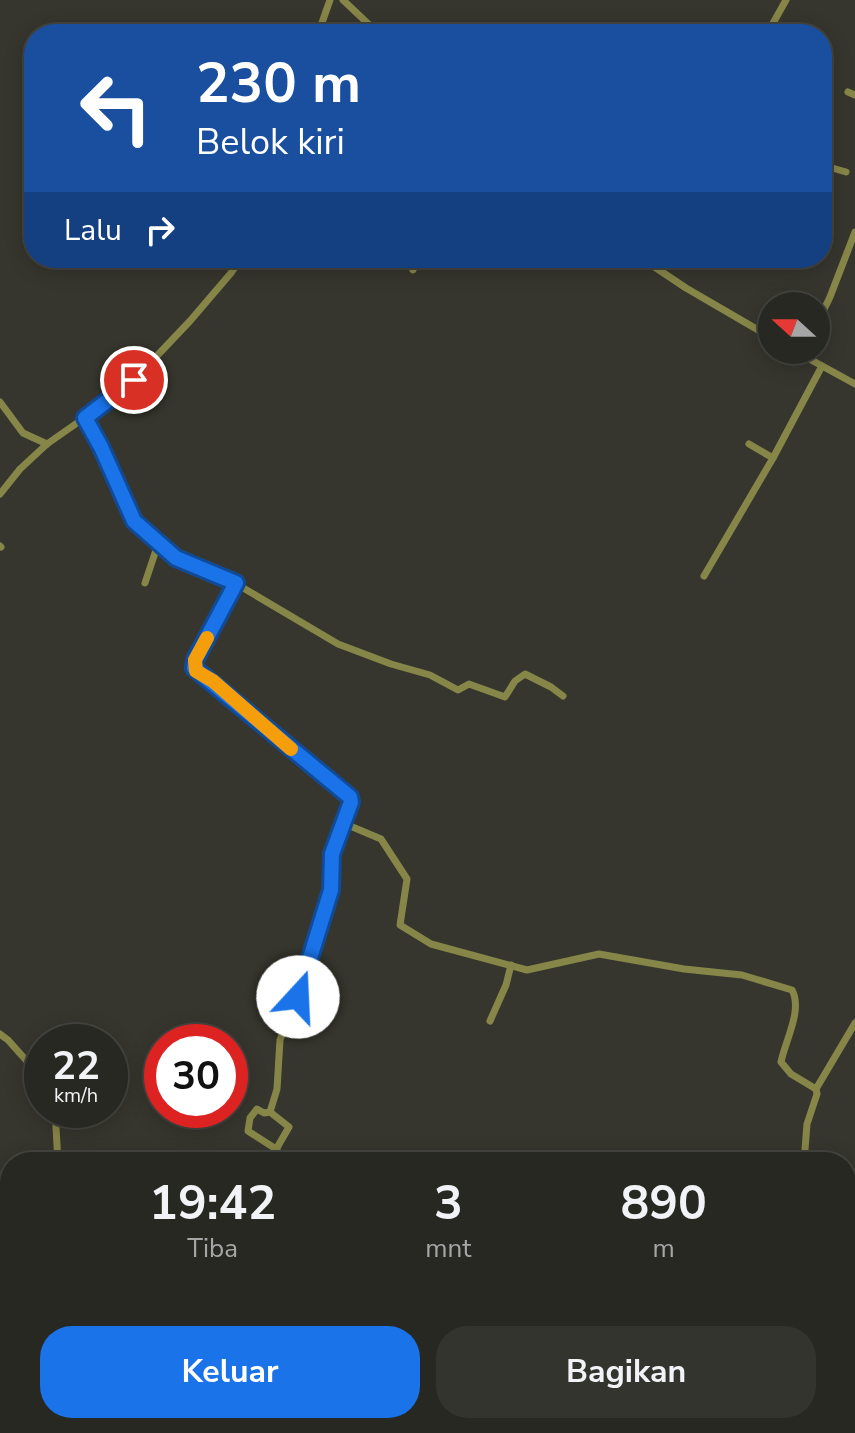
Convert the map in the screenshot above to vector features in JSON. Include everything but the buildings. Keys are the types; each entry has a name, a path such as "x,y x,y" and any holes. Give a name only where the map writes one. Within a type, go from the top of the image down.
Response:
{"street":[{"path":"322,24 330,0"},
{"path":"343,0 368,24"},
{"path":"773,24 786,0"},
{"path":"832,168 846,172"},
{"path":"830,297 855,232"},
{"path":"0,494 20,469 47,444 117,395 153,360 234,268"},
{"path":"656,268 758,330"},
{"path":"819,364 855,384"},
{"path":"704,576 822,366"},
{"path":"0,402 23,433 47,444"},
{"path":"85,418 134,521 176,558 236,583 338,644 430,675 458,690 467,684 505,697 515,681 525,674 563,696"},
{"path":"749,444 773,458"},
{"path":"145,583 158,544"},
{"path":"236,583 195,660 194,668 256,717 302,760 348,794 351,802 331,856 331,890 313,955 280,1040 277,1089 270,1112"},
{"path":"343,823 381,839 407,879 400,925 431,944 529,970 599,954 684,969 742,975 792,990 795,995 794,1015 781,1062 791,1074 816,1089"},
{"path":"490,1021 511,965"},
{"path":"805,1152 807,1124 816,1089 855,1023"},
{"path":"0,1034 24,1058"},
{"path":"275,1152 289,1127 270,1112 257,1109 250,1118 248,1131 276,1149"},
{"path":"56,1128 57,1152"}],"slow traffic":[{"path":"207,638 195,660 196,671 213,681 291,749"}],"route":[{"path":"134,380 85,418 134,521 176,558 236,583 195,660 194,668 350,797 351,802 331,856 331,890 298,997"}]}
